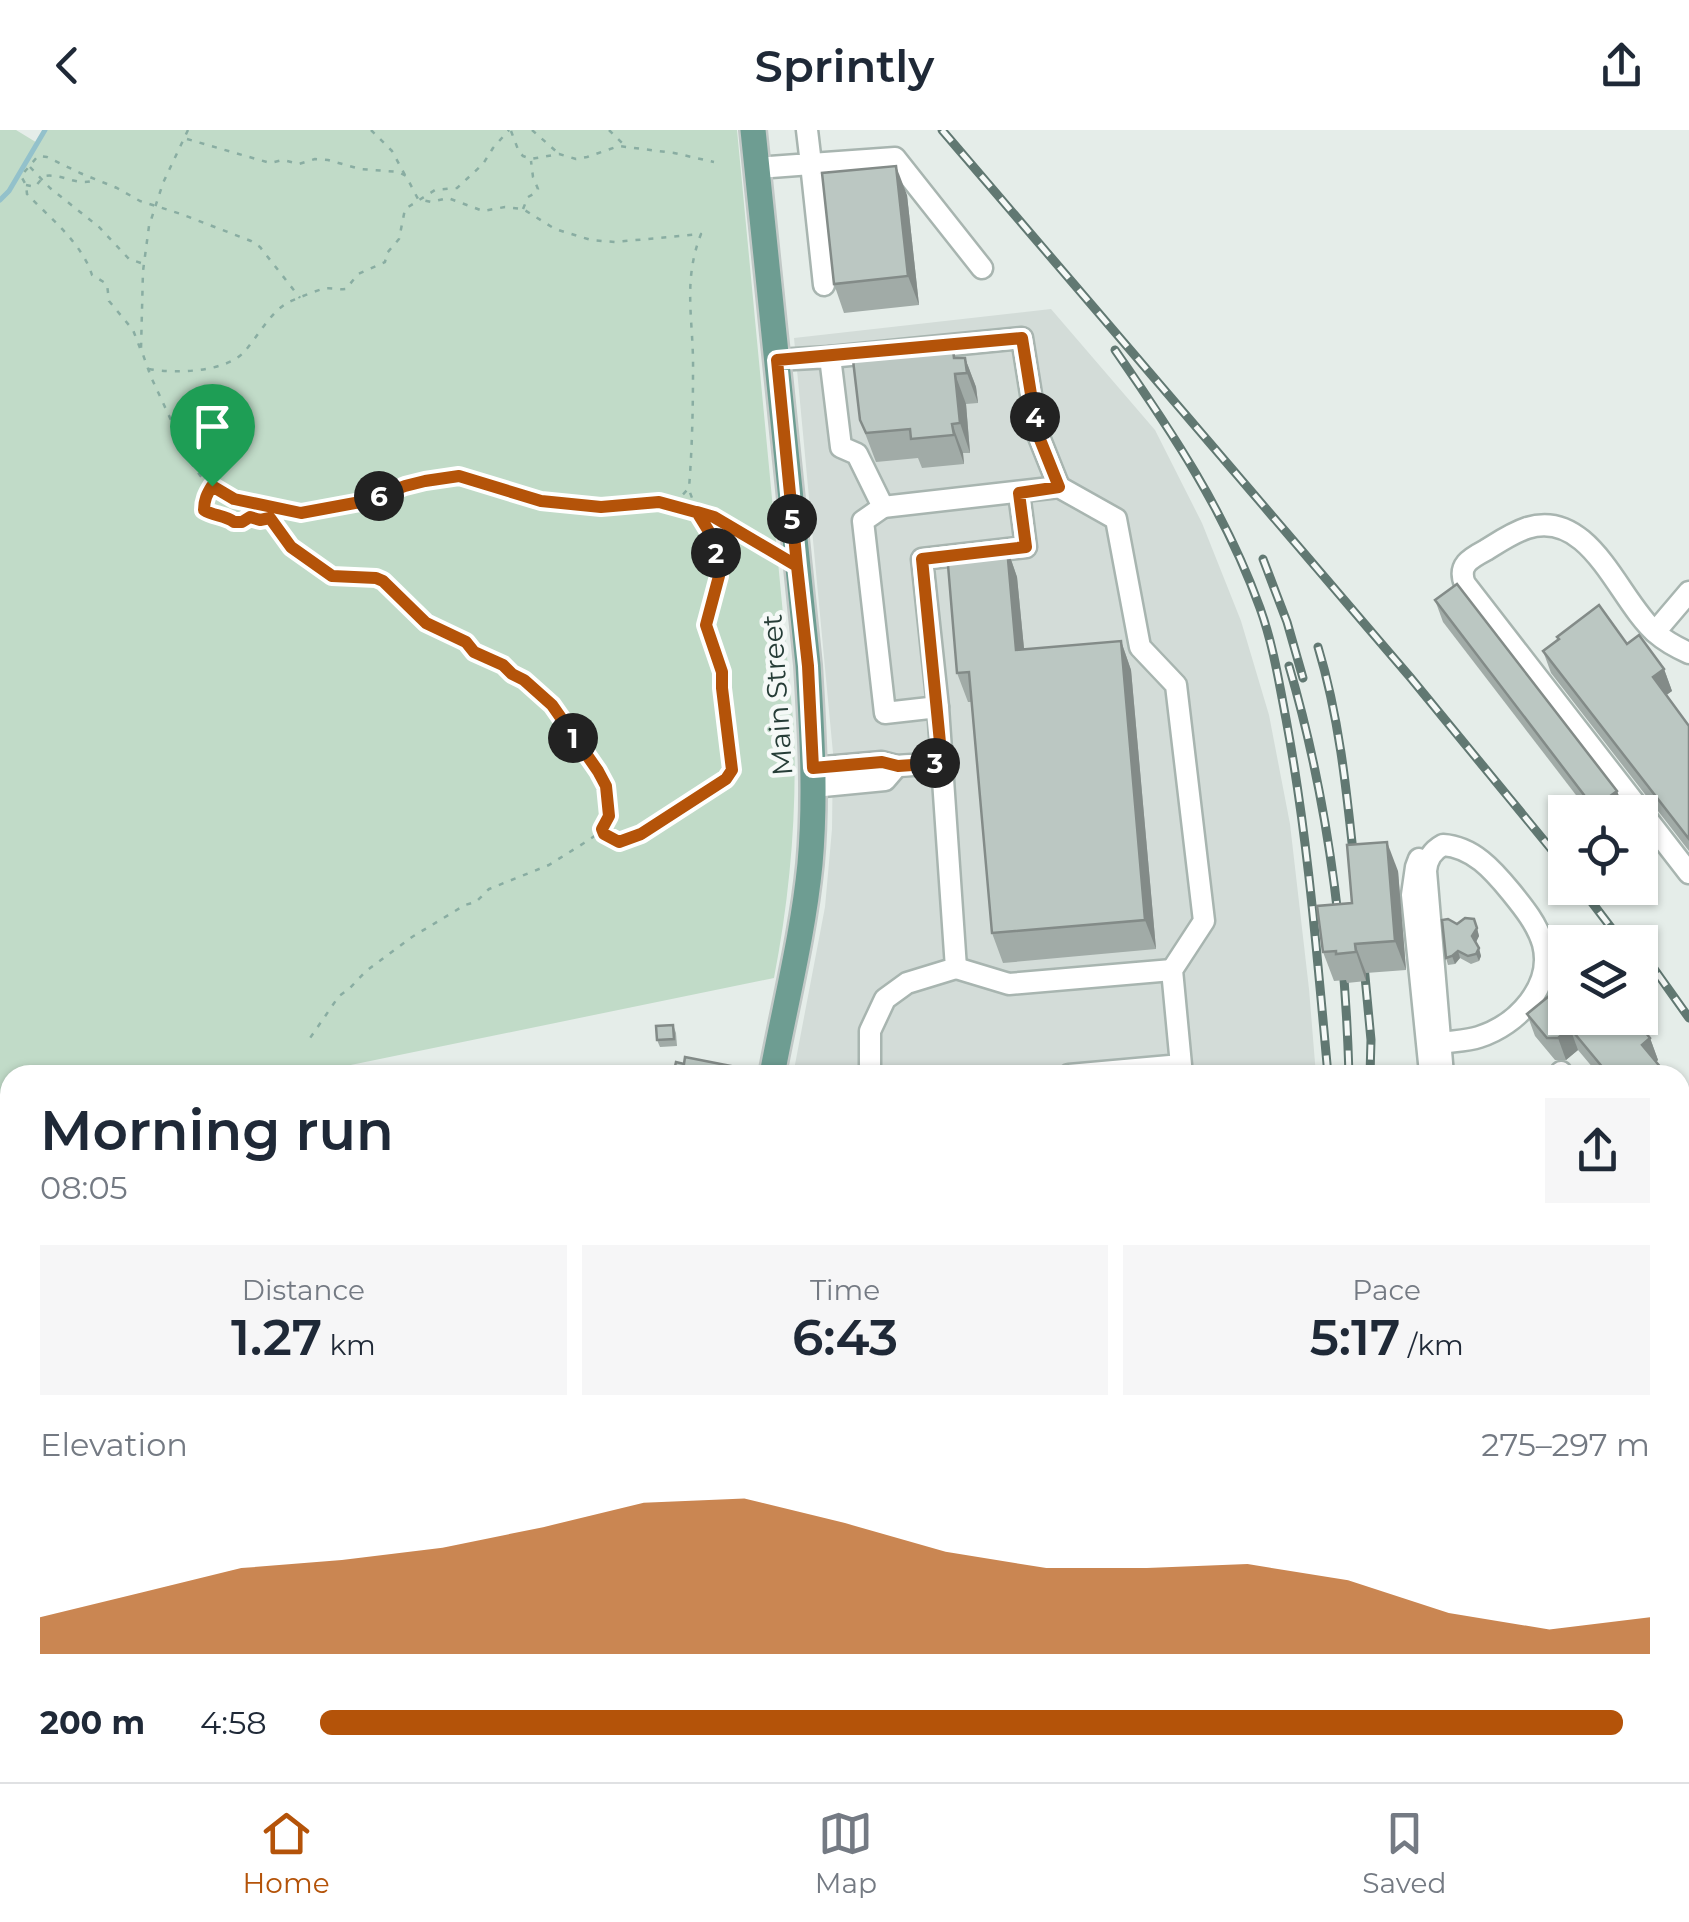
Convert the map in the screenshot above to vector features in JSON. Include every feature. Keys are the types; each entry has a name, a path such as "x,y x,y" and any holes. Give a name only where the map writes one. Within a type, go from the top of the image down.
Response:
{"main road":[{"name":"Main Street","path":"753,130 808,666 813,777 806,888 774,1065"}],"street":[{"path":"807,130 824,285"},
{"path":"757,168 895,158 982,268"},
{"path":"777,360 1022,338 1037,432 1059,487"},
{"path":"830,357 841,447 857,454 883,507"},
{"path":"938,707 885,713 863,521 883,507 1059,487 1116,519 1140,647 1176,684 1204,921 1172,970 1182,1065"},
{"path":"956,968 938,707 922,559 1026,547 1019,493"},
{"path":"1689,652 1654,632 1590,548 1561,528 1526,528 1470,558 1463,568 1465,584 1689,873"},
{"path":"1654,632 1689,592"},
{"path":"813,777 885,780 898,766 942,763"},
{"path":"1443,846 1432,854 1426,868 1443,1065"},
{"path":"1429,1065 1412,895 1419,859 1429,850 1454,846 1495,873 1534,923 1544,949 1545,969 1537,992 1508,1022 1477,1038 1441,1043"},
{"path":"870,1065 870,1031 884,999 907,983 956,968 1009,984 1172,970"}],"path":[{"path":"141,349 149,226 163,183 188,130"},
{"path":"371,130 392,151 418,199 431,202 448,198 483,211 523,209 555,229 590,240 615,242 701,234 689,282 693,373 689,488 697,512 713,538 718,564 719,576 706,625 722,672 732,770 726,779 625,842 614,841 602,829"},
{"path":"148,369 179,373 234,362 280,308 322,288 346,289 358,274 385,262 387,252 399,239 405,208 435,190 457,188 483,164 510,130 523,156 532,159 559,154"},
{"path":"532,130 559,154 576,159 625,146 714,162"},
{"path":"609,130 625,146"},
{"path":"184,138 270,163 328,160 406,176"},
{"path":"300,298 260,247 204,222 140,201 47,156 38,156 21,176 26,194 62,229 88,262 92,276 107,284 109,302 133,330 191,464 205,482 234,499 301,513 366,501 405,486 459,476 541,501 601,507 659,502 672,505 714,517 797,566"},
{"path":"523,209 538,188 532,159"},
{"path":"29,166 130,259 144,264"},
{"path":"35,187 44,176 85,183 96,179"},
{"path":"26,185 35,187"},
{"path":"34,201 35,187"},
{"path":"212,486 204,510 234,522 250,517 270,518 291,547 332,576 383,581 426,623 466,642 474,652 524,680 552,705 606,786 609,816 602,829 549,865 489,888 476,902 412,937 338,996 308,1042"},
{"path":"672,505 689,488"}],"shaded area":[{"path":"1051,309 1155,430 1202,523 1241,621 1269,715 1290,824 1315,1065 795,1065 825,907 833,753 794,338"}],"green space":[{"path":"0,130 16,130 39,144 43,130 737,130 794,730 791,854 774,978 351,1065 0,1065"}],"building":[{"path":"896,166 908,276 834,284 822,173"},
{"path":"953,350 954,358 965,358 967,373 955,374 960,423 952,424 954,435 911,439 910,429 866,433 860,420 853,360"},
{"path":"1007,548 1016,650 1121,641 1145,920 992,933 969,672 957,673 947,553"},
{"path":"1457,584 1617,791 1612,795 1584,795 1435,600"},
{"path":"1599,605 1627,644 1639,635 1664,669 1653,677 1689,726 1689,839 1543,651"},
{"path":"1387,842 1395,941 1355,944 1356,952 1323,952 1317,906 1352,903 1347,845"},
{"path":"1465,918 1474,919 1477,928 1472,936 1479,948 1476,954 1468,956 1458,951 1446,958 1442,920 1457,924"},
{"path":"1548,997 1548,1035 1562,1035 1547,1038 1527,1014"},
{"path":"673,1025 674,1039 657,1040 656,1026"},
{"path":"1576,1035 1648,1035 1650,1038 1642,1045 1659,1065 1601,1065"},
{"path":"685,1057 726,1065 675,1065 684,1064"}],"waterway":[{"path":"0,200 45,130"}],"railway":[{"path":"942,130 1410,677 1548,845"},
{"path":"1115,350 1214,506 1265,622 1294,763 1327,1065"},
{"path":"1263,559 1303,678"},
{"path":"1318,647 1337,730 1355,871"},
{"path":"1289,666 1314,766 1332,868 1348,1065"},
{"path":"1594,905 1609,925"},
{"path":"1363,955 1370,1065"},
{"path":"1658,974 1689,1018"}],"route":[{"path":"212,486 204,510 234,522 250,517 270,518 291,547 332,576 383,581 426,623 466,642 474,652 524,680 552,705 598,771 609,805 607,823 602,829 619,842 641,834 704,794 732,770 722,672 706,625 719,576 718,564 713,538 697,512 714,517 797,566 808,666 813,768 882,762 898,766 942,763 922,559 1026,547 1019,493 1059,487 1037,432 1022,338 777,360 797,566 751,539 714,517 691,510 659,502 601,507 541,501 459,476 405,486 366,501 301,513 234,499 212,486"}]}
